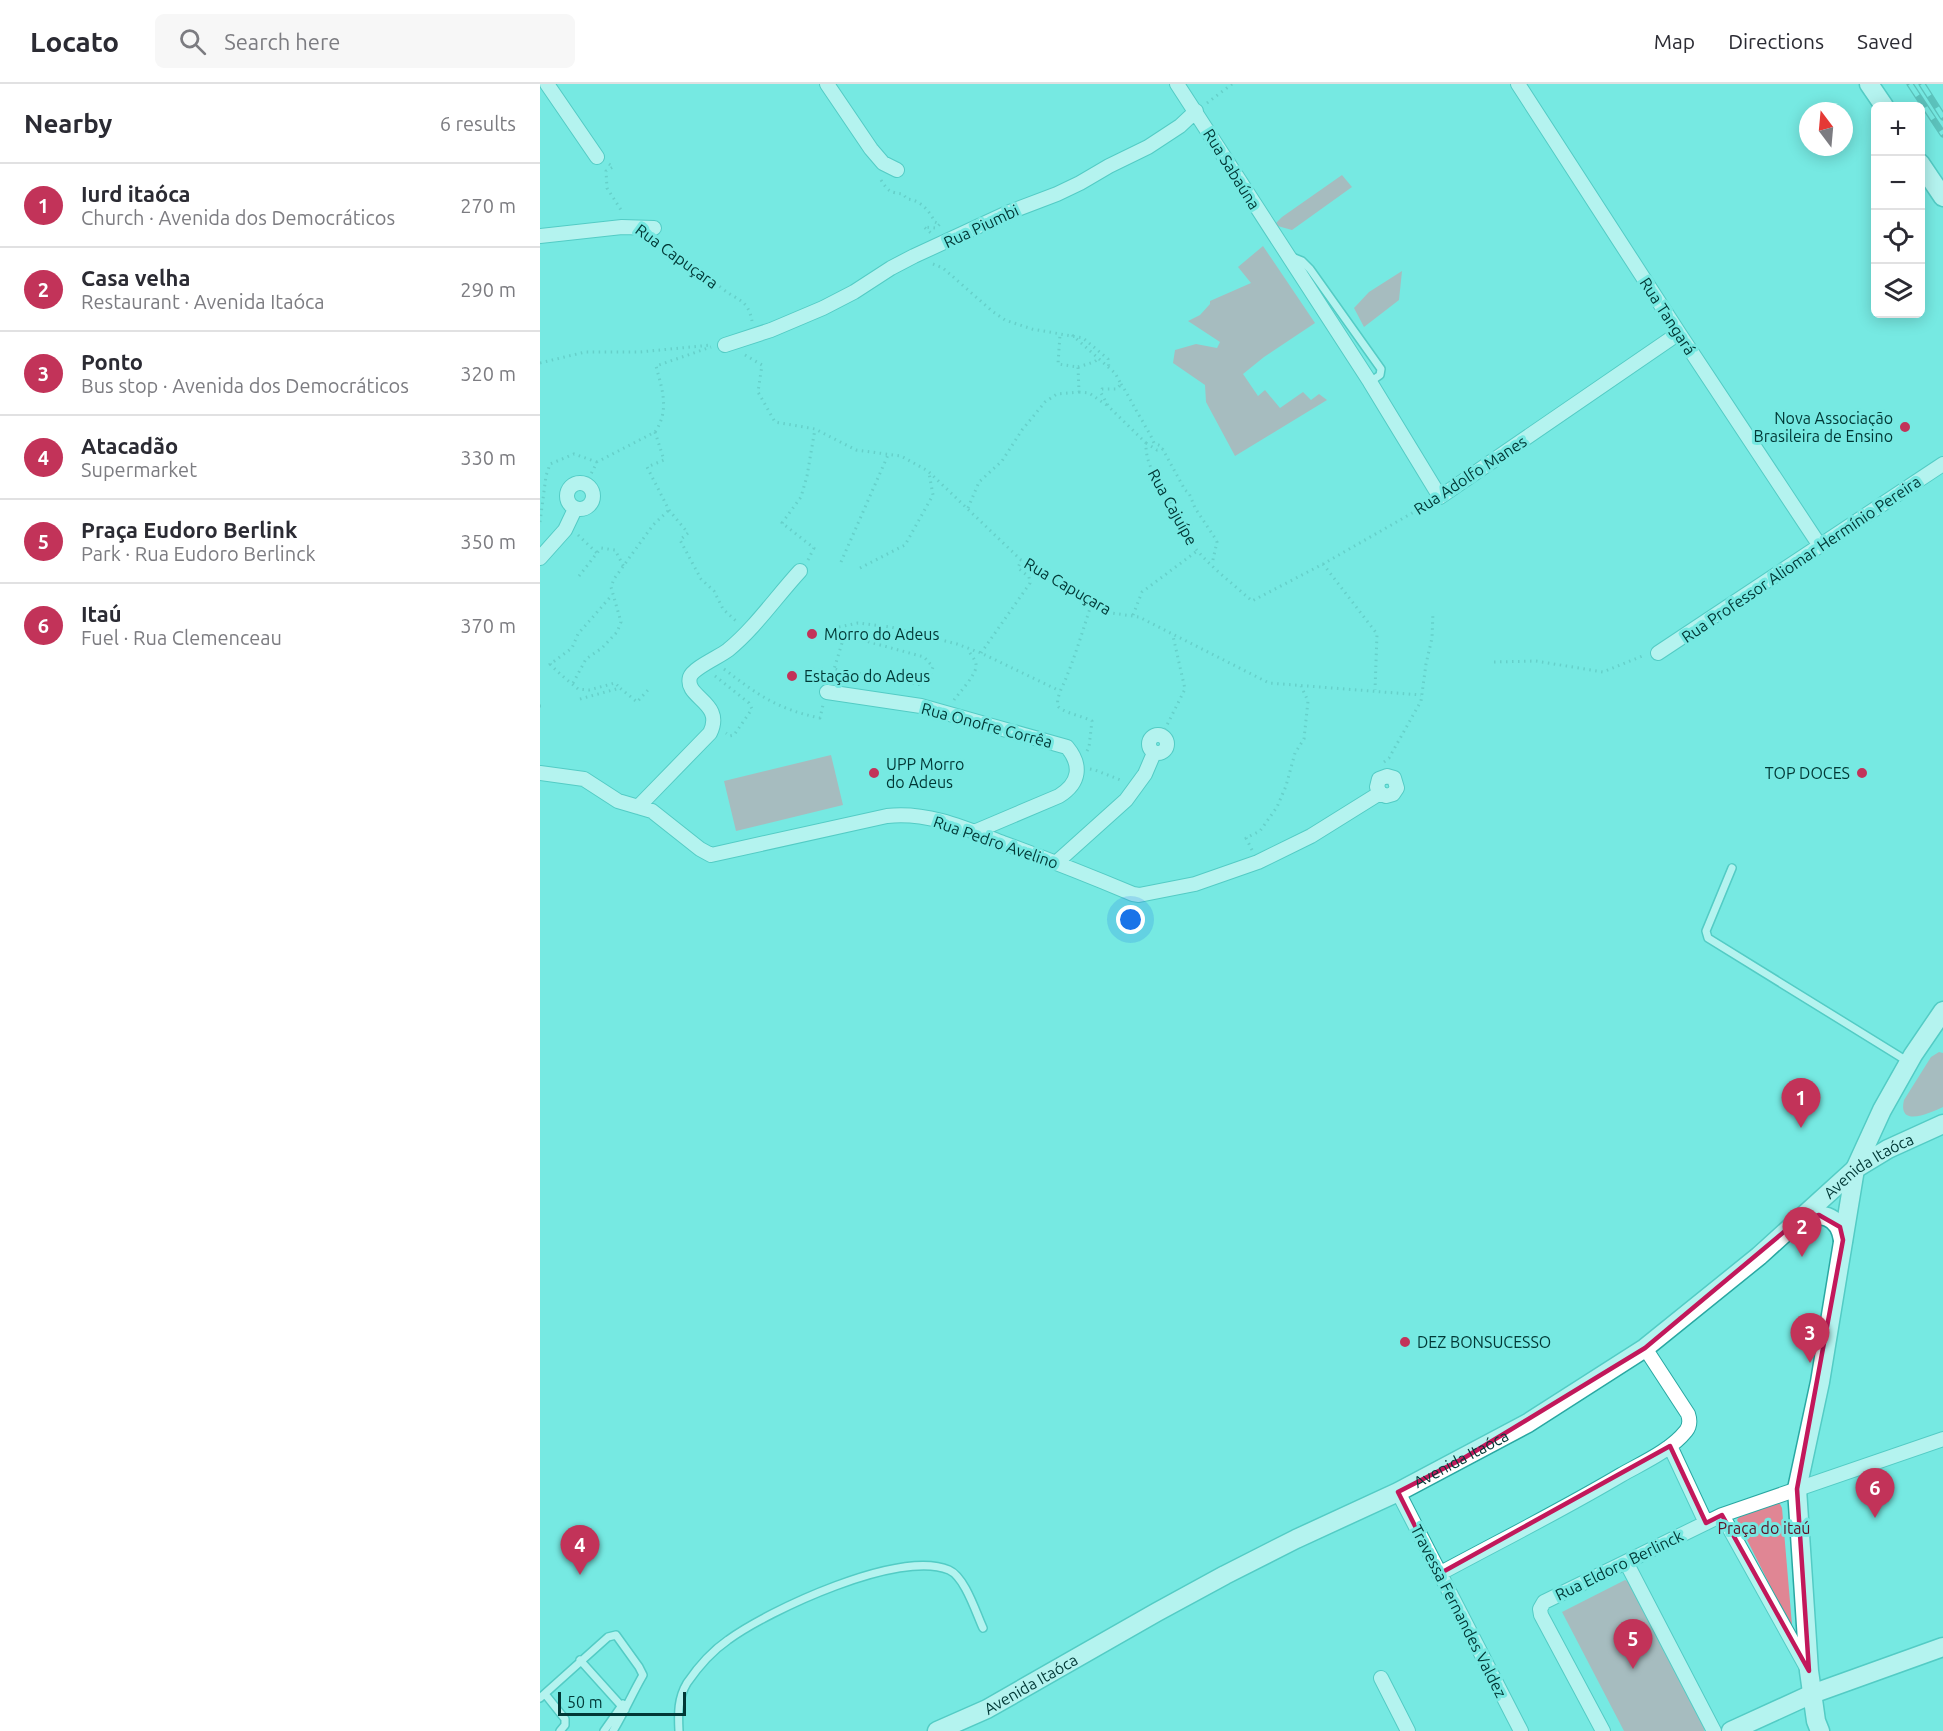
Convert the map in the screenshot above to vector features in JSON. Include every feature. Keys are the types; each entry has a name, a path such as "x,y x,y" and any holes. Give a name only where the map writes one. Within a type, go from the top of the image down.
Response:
{"main road":[{"path":"1869,84 1881,102"},
{"path":"1925,170 1943,197"},
{"path":"1820,1731 1816,1721 1809,1671 1797,1489 1820,1382 1855,1169 1882,1110 1911,1058 1943,1011"},
{"path":"1911,1058 1931,1042 1943,1040"},
{"name":"Avenida Itaóca","path":"937,1731 987,1709 1225,1575 1398,1492 1528,1423 1645,1348 1743,1269 1855,1169 1888,1149 1943,1125"},
{"path":"1797,1221 1813,1215 1830,1218 1840,1227 1843,1240"},
{"path":"1731,1731 1812,1694 1943,1647"}],"street":[{"path":"547,84 597,157"},
{"path":"827,84 883,163 897,170"},
{"name":"Rua Sabaúna","path":"1177,84 1370,382 1440,497"},
{"name":"Rua Tangará","path":"1518,84 1820,546"},
{"name":"Rua Piumbi","path":"725,345 744,340 823,308 914,256 1007,213 1080,183 1148,147 1180,126 1196,111"},
{"path":"540,236 637,226 654,228"},
{"name":"Rua Adolfo Manes","path":"1440,497 1679,333"},
{"name":"Rua Professor Aliomar Hermínio Pereira","path":"1658,653 1943,464"},
{"path":"540,558 568,526 575,509 567,498 569,490 578,483 586,484"},
{"path":"639,807 710,733 714,724 710,708 690,684 693,672 729,649 747,632 800,571"},
{"name":"Rua Onofre Corrêa","path":"827,692 921,706 1067,747 1074,756 1077,769"},
{"path":"1057,862 1126,800 1137,787 1154,753 1149,748 1149,740 1156,734 1162,735"},
{"path":"974,832 1059,796 1073,785 1077,769"},
{"name":"Rua Pedro Avelino","path":"540,773 584,779 618,801 652,811 711,855 900,814 929,818 974,832 1057,862 1133,894 1166,891 1195,884 1289,847 1343,818 1380,793 1377,784 1381,777"},
{"path":"1439,1574 1546,1519 1670,1446 1687,1430 1688,1414 1645,1348"},
{"name":"Rua Eldoro Berlinck","path":"1603,1731 1541,1615 1540,1609 1549,1599 1722,1515 1943,1439"},
{"path":"1670,1446 1706,1523"},
{"name":"Travessa Fernandes Valdez","path":"1398,1492 1521,1731"},
{"path":"1722,1515 1809,1671"},
{"path":"1626,1562 1714,1731"},
{"path":"1381,1678 1408,1731"}],"lane":[{"path":"1732,868 1706,931 1708,938 1911,1058"},
{"path":"679,1731 677,1706 687,1684 713,1652 761,1618 809,1596 884,1570 918,1566 937,1566 952,1570 963,1583 982,1628"},
{"path":"560,1731 565,1725 565,1719 542,1696 580,1660 608,1637 616,1635 643,1675 623,1708 613,1731"},
{"path":"580,1660 623,1708"},
{"path":"604,1731 623,1708"}],"path":[{"path":"1196,111 1232,84"},
{"name":"Rua Capuçara","path":"597,157 613,167 606,171 607,188 621,207 625,219 707,280 715,282 725,291 743,300 751,313 753,322 744,340"},
{"path":"878,177 891,193 903,195 928,209 934,222 940,224 936,228 925,226 924,229 938,236 944,243"},
{"name":"Rua Cajuípe","path":"914,256 943,268 1005,320 1032,329 1083,338 1108,359 1109,368"},
{"path":"1060,334 1058,364 1078,367 1098,359"},
{"name":"Rua Cajuípe","path":"1072,335 1115,373 1149,430 1154,443 1161,446 1185,490 1189,493 1195,508 1215,538 1212,564"},
{"path":"540,363 585,352 640,352 717,345 656,366 663,390 664,413 655,432 597,462 586,484"},
{"name":"Rua Capuçara","path":"725,345 762,365 758,392 775,422 815,429 856,450 901,456 928,471 1021,560 1044,570 1112,613 1139,617 1269,683 1421,695"},
{"path":"967,508 979,482 1002,461 1022,430 1045,402 1057,394 1078,392 1078,367"},
{"path":"1109,407 1101,393 1102,389 1117,388 1120,384"},
{"name":"Rua Cajuípe","path":"1078,392 1089,393 1109,407 1146,443 1157,450 1163,450"},
{"path":"800,571 814,548 782,523 801,497 815,429"},
{"path":"655,432 664,460 647,467 669,510 688,533 680,540 701,579 714,591 723,609 747,632"},
{"name":"Rua Cajuípe","path":"1146,443 1145,455 1153,473 1171,501 1187,538 1197,551 1252,601"},
{"path":"540,522 546,476 550,464 574,454 597,462"},
{"path":"841,562 888,455"},
{"path":"860,568 905,544 933,495 928,471"},
{"name":"Rua Adolfo Manes","path":"1252,601 1323,564 1440,497"},
{"path":"573,683 586,659 602,648 617,632 621,622 610,587 653,525 669,510"},
{"path":"568,526 597,553"},
{"path":"579,576 601,548 615,550 624,567"},
{"path":"1132,616 1142,592 1197,551"},
{"path":"981,653 1030,583 1029,576 1018,568 1021,560"},
{"path":"1323,564 1377,634 1375,690"},
{"path":"612,595 578,634 572,648 550,665 578,689 589,690 615,683 637,702 648,690"},
{"path":"1092,602 1060,691 1058,706 1064,711 1092,721 1089,747 1077,769 1095,770 1137,787"},
{"path":"1381,777 1382,765 1389,758 1421,701 1434,612"},
{"path":"839,627 858,623 891,627 967,648 1060,691"},
{"path":"1162,735 1185,689 1173,635"},
{"path":"721,667 769,702 801,714 820,718 827,692 834,669 842,643 851,637 924,657 933,667 928,681 922,685 834,669"},
{"path":"945,713 973,674 976,666 967,648"},
{"path":"1494,662 1536,662 1603,672 1648,653 1658,653"},
{"path":"712,670 716,677 749,703 752,709 732,736 714,724"},
{"path":"1246,838 1260,831 1276,807 1286,786 1295,753 1304,739 1308,700 1301,686"},
{"path":"580,699 620,688"}],"highlighted area":[{"path":"1819,1215 1840,1227 1843,1240 1797,1489 1809,1671 1722,1515 1706,1523 1670,1446 1439,1574 1398,1492 1464,1458 1645,1348 1797,1221"}],"green space":[{"path":"1342,175 1352,187 1292,230 1274,225 1282,217"},
{"path":"1263,246 1315,323 1243,374 1258,396 1265,390 1280,408 1303,392 1311,400 1319,394 1327,400 1235,456 1206,402 1205,385 1173,363 1175,350 1196,344 1217,348 1220,342 1188,321 1200,315 1210,301 1251,283 1238,267"},
{"path":"1402,271 1399,300 1364,327 1354,308 1369,292"},
{"path":"831,755 843,805 736,831 724,781"},
{"path":"1939,1052 1943,1053 1943,1107 1917,1116 1910,1116 1903,1109 1904,1100 1931,1057"},
{"name":"Praça do itaú","path":"1779,1502 1782,1508 1792,1625 1737,1520 1740,1515"},
{"path":"1625,1580 1632,1584 1704,1725 1704,1731 1624,1731 1562,1612"}],"railway":[{"path":"1910,84 1943,134"},
{"path":"1922,84 1943,117"}],"place":[{"name":"Nova Associação Brasileira de Ensino","path":"1905,427"},
{"name":"Morro do Adeus","path":"812,634"},
{"name":"Estação do Adeus","path":"792,676"},
{"name":"UPP Morro do Adeus","path":"874,773"},
{"name":"TOP DOCES","path":"1862,773"},
{"name":"Iurd itaóca","path":"1801,1128"},
{"name":"Casa velha","path":"1802,1257"},
{"name":"DEZ BONSUCESSO","path":"1405,1342"},
{"name":"Ponto","path":"1810,1363"},
{"name":"Itaú","path":"1875,1518"},
{"name":"Atacadão","path":"580,1575"},
{"name":"Praça Eudoro Berlink","path":"1633,1669"}]}
